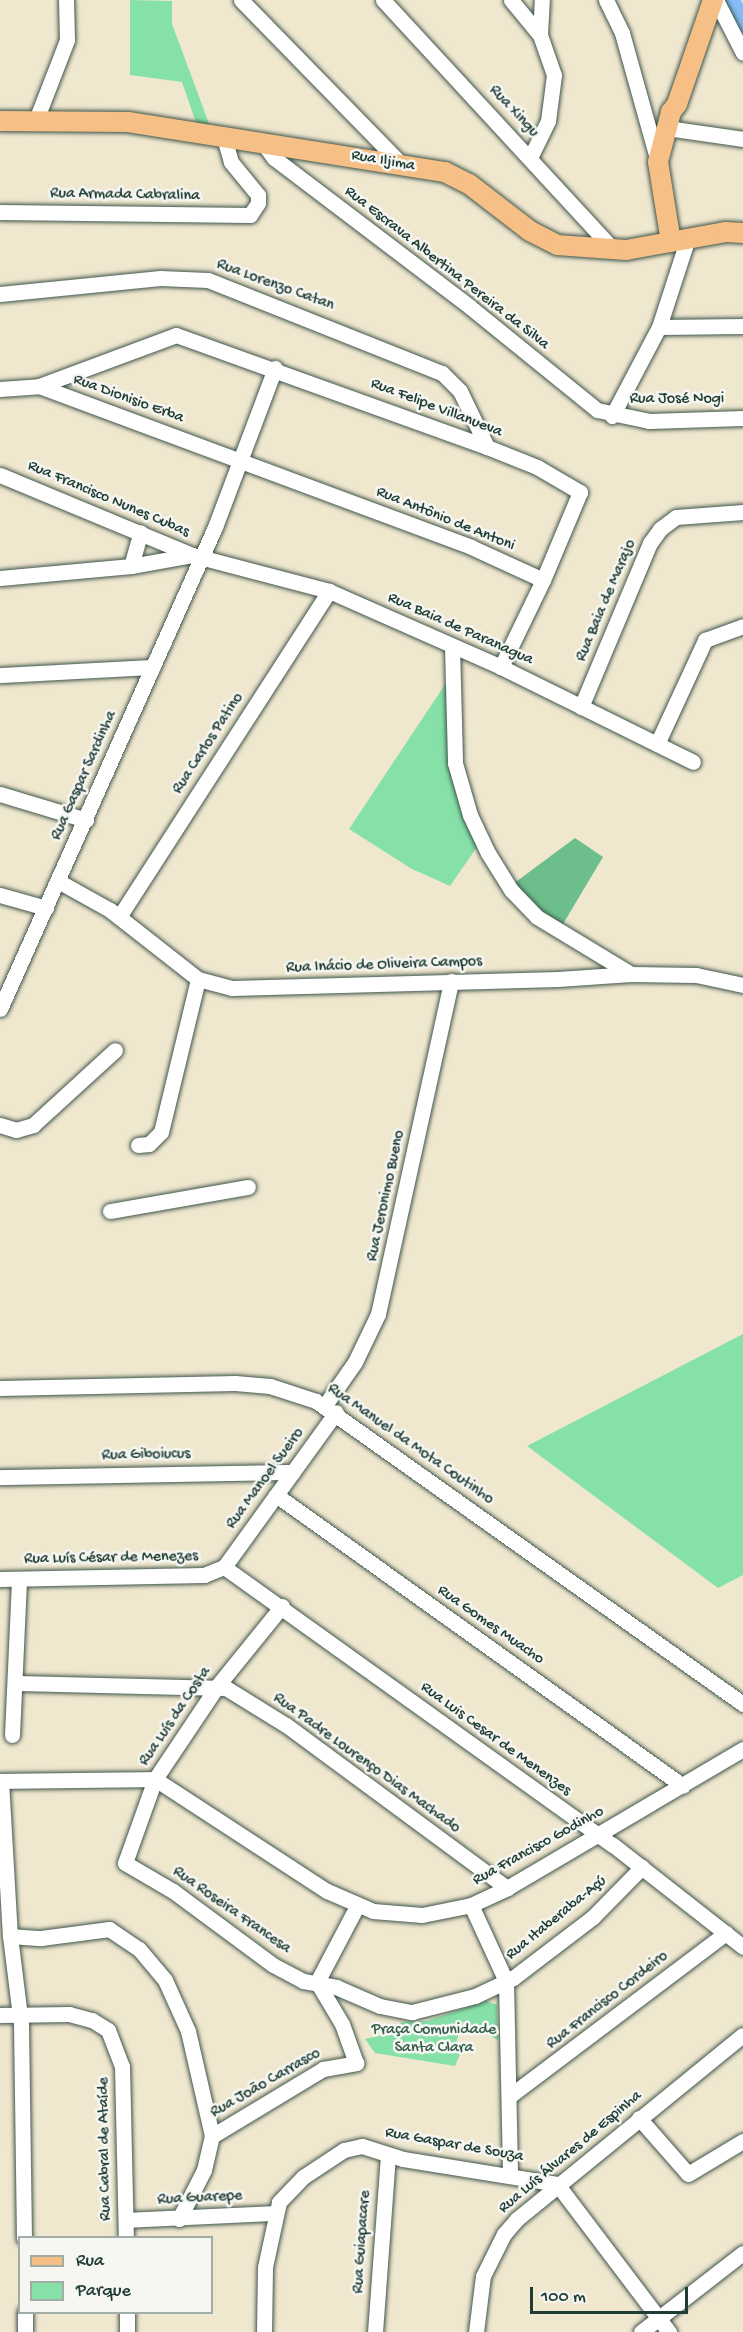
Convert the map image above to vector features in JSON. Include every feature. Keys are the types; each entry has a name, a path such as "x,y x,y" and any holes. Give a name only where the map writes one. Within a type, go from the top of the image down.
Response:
{"main road":[{"path":"680,240 658,168 674,115 715,0"},
{"name":"Rua Iljima","path":"0,121 128,122 445,172 470,184 530,231 557,245 614,250 743,233"}],"street":[{"path":"36,120 67,40 66,0"},
{"path":"241,0 402,165"},
{"name":"Rua Xingu","path":"383,0 531,156 614,250"},
{"path":"511,0 540,35 548,51 555,93 548,121 531,156"},
{"path":"540,35 542,0"},
{"path":"606,0 622,33 658,168"},
{"path":"715,0 743,53"},
{"path":"644,109 674,115 743,140"},
{"name":"Rua Armada Cabralina","path":"0,212 250,215 255,211 258,195 231,162 224,138"},
{"name":"Rua Escrava Albertina Pereira da Silva","path":"263,143 274,158 470,307 581,400 612,416"},
{"path":"612,416 659,327 680,240"},
{"name":"Rua Lorenzo Catan","path":"0,294 160,278 208,280 442,373 460,391 487,447"},
{"path":"659,327 743,326"},
{"name":"Rua Felipe Villanueva","path":"39,386 176,335 275,368 487,447 537,468 580,492 543,580"},
{"path":"241,462 275,368"},
{"name":"Rua Dionisio Erba","path":"0,389 39,386 241,462"},
{"name":"Rua José Nogi","path":"612,416 649,421 743,418"},
{"name":"Rua Gaspar Sardinha","path":"0,1009 86,820 153,667 197,556 241,462"},
{"name":"Rua Antônio de Antoni","path":"241,462 471,547 543,580"},
{"name":"Rua Francisco Nunes Cubas","path":"2,477 197,556"},
{"name":"Rua Baia de Marajo","path":"581,707 650,543 676,517 743,512"},
{"path":"131,566 141,532"},
{"path":"0,578 131,566 197,556"},
{"name":"Rua Baia de Paranagua","path":"197,556 329,591 501,667 693,762"},
{"path":"501,667 543,580"},
{"name":"Rua Carlos Patino","path":"120,917 329,591"},
{"path":"657,744 705,640 743,626"},
{"path":"452,646 455,763 470,815 488,853 511,890 537,917 631,974"},
{"path":"0,675 153,667"},
{"path":"0,794 86,820"},
{"name":"Rua Inácio de Oliveira Campos","path":"58,880 120,917 198,979 232,988 631,974 696,975 743,985"},
{"path":"0,895 46,908"},
{"path":"138,1145 149,1144 161,1132 198,979"},
{"name":"Rua Jeronimo Bueno","path":"331,1409 366,1341 385,1291 451,981"},
{"path":"1,1127 16,1130 33,1125 115,1050"},
{"path":"111,1211 248,1187"},
{"name":"Rua Manuel da Mota Coutinho","path":"0,1388 259,1384 331,1409 743,1704"},
{"name":"Rua Manoel Sueiro","path":"224,1567 293,1472 331,1409"},
{"name":"Rua Giboiucus","path":"0,1477 293,1472"},
{"name":"Rua Gomes Muacho","path":"276,1496 683,1786"},
{"path":"224,1567 282,1606"},
{"name":"Rua Luís César de Menezes","path":"0,1579 204,1575 224,1567"},
{"path":"12,1735 17,1683 19,1579"},
{"name":"Rua Luís da Costa","path":"125,1863 155,1779 218,1685 282,1606"},
{"name":"Rua Luis Cesar de Menenzes","path":"282,1606 642,1867 743,1947"},
{"name":"Rua Padre Lourenço Dias Machado","path":"17,1683 218,1685 286,1725 507,1888"},
{"name":"Rua Francisco Godinho","path":"155,1779 327,1891 357,1905 392,1915 422,1916 471,1905 507,1888 743,1749"},
{"path":"24,2236 20,2015 10,1936 0,1781 155,1779"},
{"name":"Rua Roseira Francesa","path":"125,1863 173,1891 273,1965 303,1981 317,1982"},
{"name":"Rua Itaberaba-Açú","path":"317,1982 380,2006 412,2012 475,1996 507,1981 593,1917 642,1867"},
{"path":"317,1982 357,1905"},
{"path":"471,1905 507,1981 511,2095 510,2174"},
{"path":"10,1936 41,1938 109,1929 139,1949 165,1980 188,2031 212,2136"},
{"name":"Rua Francisco Cordeiro","path":"511,2095 726,1933"},
{"name":"Rua João Carrasco","path":"179,2219 204,2170 212,2136 323,2069 356,2063 342,2024 317,1982"},
{"name":"Rua Cabral de Ataíde","path":"0,2015 80,2016 108,2030 122,2066 126,2236"},
{"name":"Rua Luís Álvares de Espinha","path":"476,2332 483,2276 499,2242 517,2219 557,2184 743,2035"},
{"path":"639,2118 688,2174 743,2141"},
{"name":"Rua Gaspar de Souza","path":"264,2332 265,2267 279,2202 297,2183 344,2150 362,2146 388,2155 510,2174 557,2184"},
{"name":"Rua Guiapacare","path":"375,2332 388,2155"},
{"path":"557,2184 669,2332"},
{"name":"Rua Guarepe","path":"126,2220 275,2213"},
{"path":"641,2332 743,2253"},
{"path":"25,2314 25,2332"},
{"path":"127,2314 127,2332"}],"green space":[{"path":"130,0 172,1 172,24 211,129 197,126 182,82 130,75"},
{"path":"448,680 454,778 461,812 477,847 450,886 412,869 349,829"},
{"path":"575,838 603,857 560,929 513,884"},
{"path":"743,1334 743,1575 718,1588 527,1446"},
{"name":"Praça Comunidade Santa Clara","path":"486,2001 497,2005 498,2040 463,2022 454,2049 461,2052 455,2066 375,2053 365,2039 384,2035 402,2022 427,2021"}],"waterway":[{"path":"729,0 743,22"}]}
